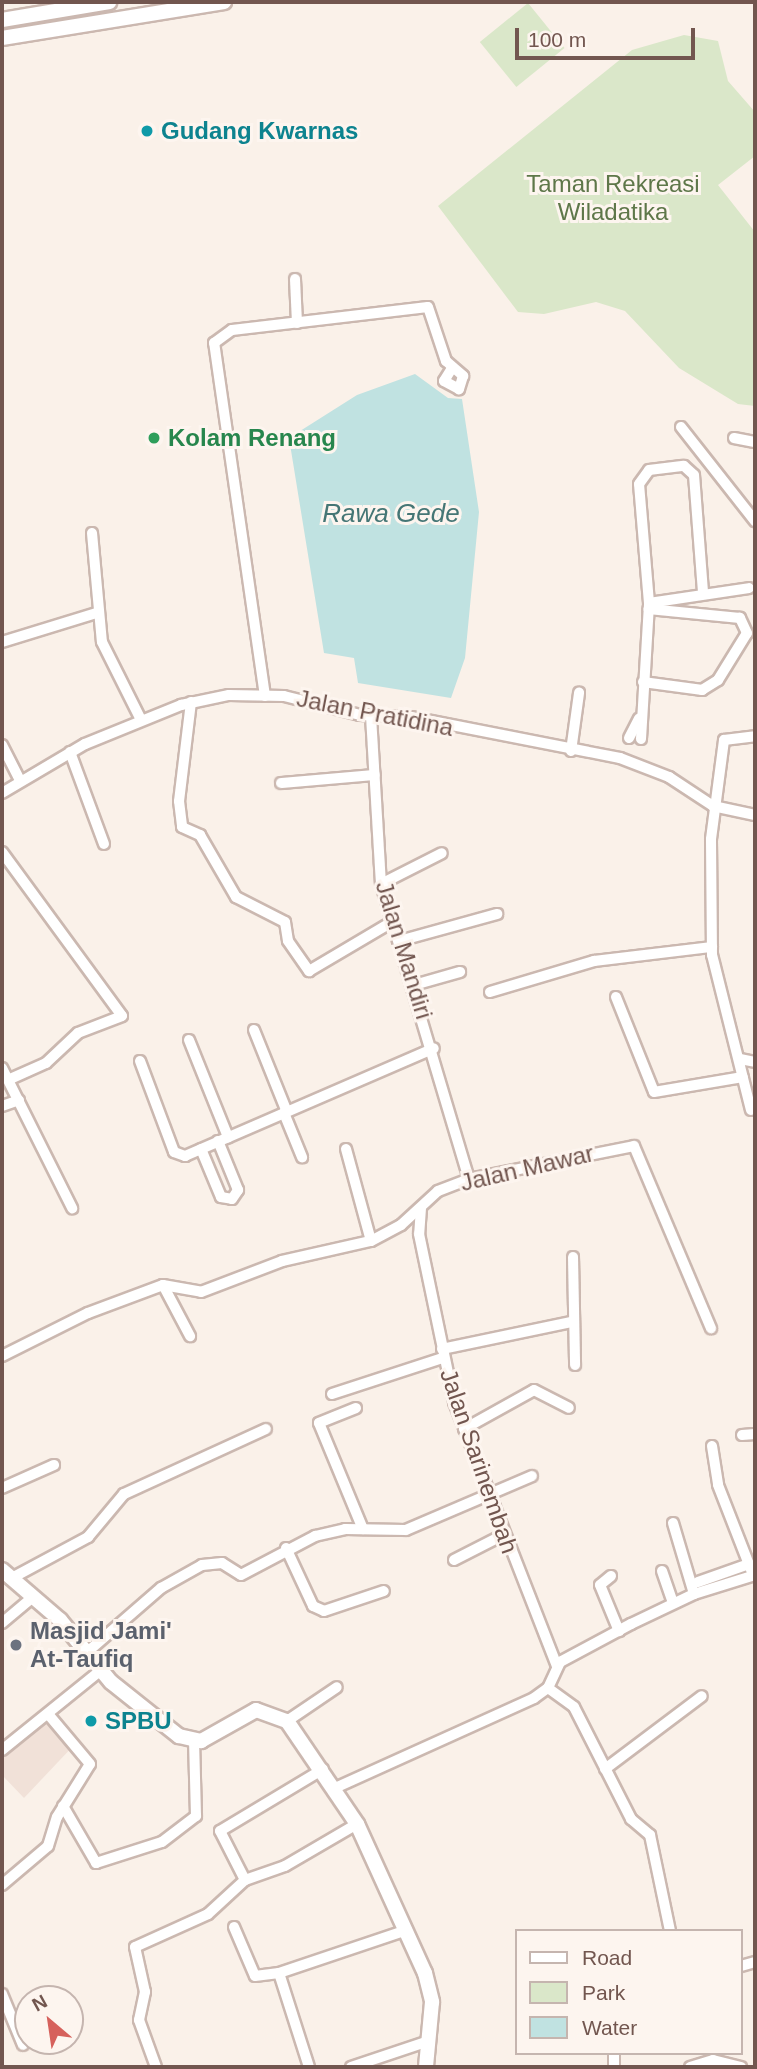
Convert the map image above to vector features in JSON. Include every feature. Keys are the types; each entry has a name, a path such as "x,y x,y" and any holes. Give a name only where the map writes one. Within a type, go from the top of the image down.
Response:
{"street":[{"path":"2,20 110,2"},
{"path":"2,38 225,2"},
{"path":"295,279 297,324"},
{"path":"265,696 237,469 213,349 232,330 428,307 451,370"},
{"path":"681,427 755,521"},
{"path":"734,438 755,442"},
{"path":"639,763 639,718 648,606 639,484 649,470 684,466 694,474 703,593"},
{"path":"92,533 96,613 107,653 141,720"},
{"path":"648,606 703,593 748,588"},
{"path":"643,682 702,690 718,680 747,633 740,618 648,606"},
{"path":"2,641 96,613"},
{"path":"571,751 579,693"},
{"name":"Jalan Pratidina","path":"2,793 70,752 141,720 191,702 265,696 305,698 371,716 411,717 571,751 627,748 639,763 713,806 755,815"},
{"path":"191,702 179,801 182,827 200,835 236,897 285,922 288,941 309,971 392,922"},
{"name":"Jalan Mandiri","path":"371,716 381,884 434,1048 469,1179"},
{"path":"627,748 639,718"},
{"path":"751,1110 751,1092 743,1077 712,947 713,806 724,740 755,736"},
{"path":"2,744 20,780"},
{"path":"70,752 104,844"},
{"path":"281,783 375,775"},
{"path":"2,852 122,1016 78,1033 46,1063 10,1079"},
{"path":"381,884 442,853"},
{"path":"399,941 497,914"},
{"path":"490,992 594,961 712,947"},
{"path":"414,985 460,972"},
{"path":"616,997 654,1092 743,1077"},
{"path":"254,1030 302,1157"},
{"path":"189,1040 238,1190 232,1199 222,1197 201,1149"},
{"path":"140,1061 174,1152 185,1156 434,1048"},
{"path":"740,1059 755,1062"},
{"path":"2,1068 10,1079 72,1208"},
{"path":"2,1106 19,1100"},
{"name":"Jalan Mawar","path":"163,1285 201,1292 282,1261 371,1241 421,1208 438,1191 469,1179 634,1146 711,1328"},
{"path":"346,1149 371,1241"},
{"name":"Jalan Sarinembah","path":"421,1208 419,1234 443,1354 464,1429 486,1495 557,1666"},
{"path":"573,1257 571,1322 575,1365"},
{"path":"2,1356 88,1313 163,1285 190,1336"},
{"path":"332,1394 443,1354 571,1322"},
{"path":"464,1429 534,1390 569,1408"},
{"path":"356,1408 319,1423 363,1529"},
{"path":"194,1742 100,1671 32,1598 6,1575 88,1537 124,1494 266,1429"},
{"path":"742,1434 755,1434"},
{"path":"712,1446 718,1485 752,1572"},
{"path":"2,1488 54,1465"},
{"path":"85,1654 161,1588 202,1565 222,1563 241,1575 286,1548 329,1532 363,1529 405,1530 532,1476"},
{"path":"673,1523 694,1594"},
{"path":"454,1560 503,1535"},
{"path":"286,1548 313,1606 324,1611 384,1591"},
{"path":"662,1570 673,1603"},
{"path":"698,1582 752,1572"},
{"path":"335,1788 548,1688 557,1666 618,1631 673,1603 752,1572"},
{"path":"611,1576 600,1585 618,1631"},
{"path":"2,1623 32,1598"},
{"path":"2,1750 100,1671"},
{"path":"287,1721 337,1687"},
{"path":"548,1688 574,1707 631,1819 650,1835 670,1929"},
{"path":"605,1769 702,1696"},
{"path":"194,1742 256,1710 287,1721 323,1769 357,1824 407,1930 429,1986 426,2067"},
{"path":"2,1885 43,1853 63,1806 89,1759 48,1714"},
{"path":"63,1806 96,1863 162,1842 196,1816 194,1742"},
{"path":"245,1880 220,1831 323,1769"},
{"path":"156,2067 139,2020 145,1992 135,1947 208,1914 245,1880 285,1866 357,1824"},
{"path":"234,1927 255,1976 279,1973 407,1930"},
{"path":"279,1973 309,2067"},
{"path":"2,1994 14,2023"},
{"path":"351,2067 429,2041"},
{"path":"690,2067 713,2060 741,2067"}],"shaded area":[{"path":"48,1715 76,1743 24,1798 2,1775 2,1749"}],"green space":[{"path":"528,3 565,48 516,87 480,42"},
{"name":"Taman Rekreasi Wiladatika","path":"684,35 718,41 728,81 755,112 755,156 718,185 755,232 755,406 738,404 679,368 625,311 596,302 544,314 518,312 438,206 632,50"}],"water":[{"name":"Rawa Gede","path":"415,374 448,398 462,399 479,512 465,658 451,698 358,683 354,658 324,653 289,438 357,395"}],"place":[{"name":"Gudang Kwarnas","path":"147,131"},
{"name":"Kolam Renang","path":"154,438"},
{"name":"Masjid Jami' At-Taufiq","path":"16,1645"},
{"name":"SPBU","path":"91,1721"}]}
